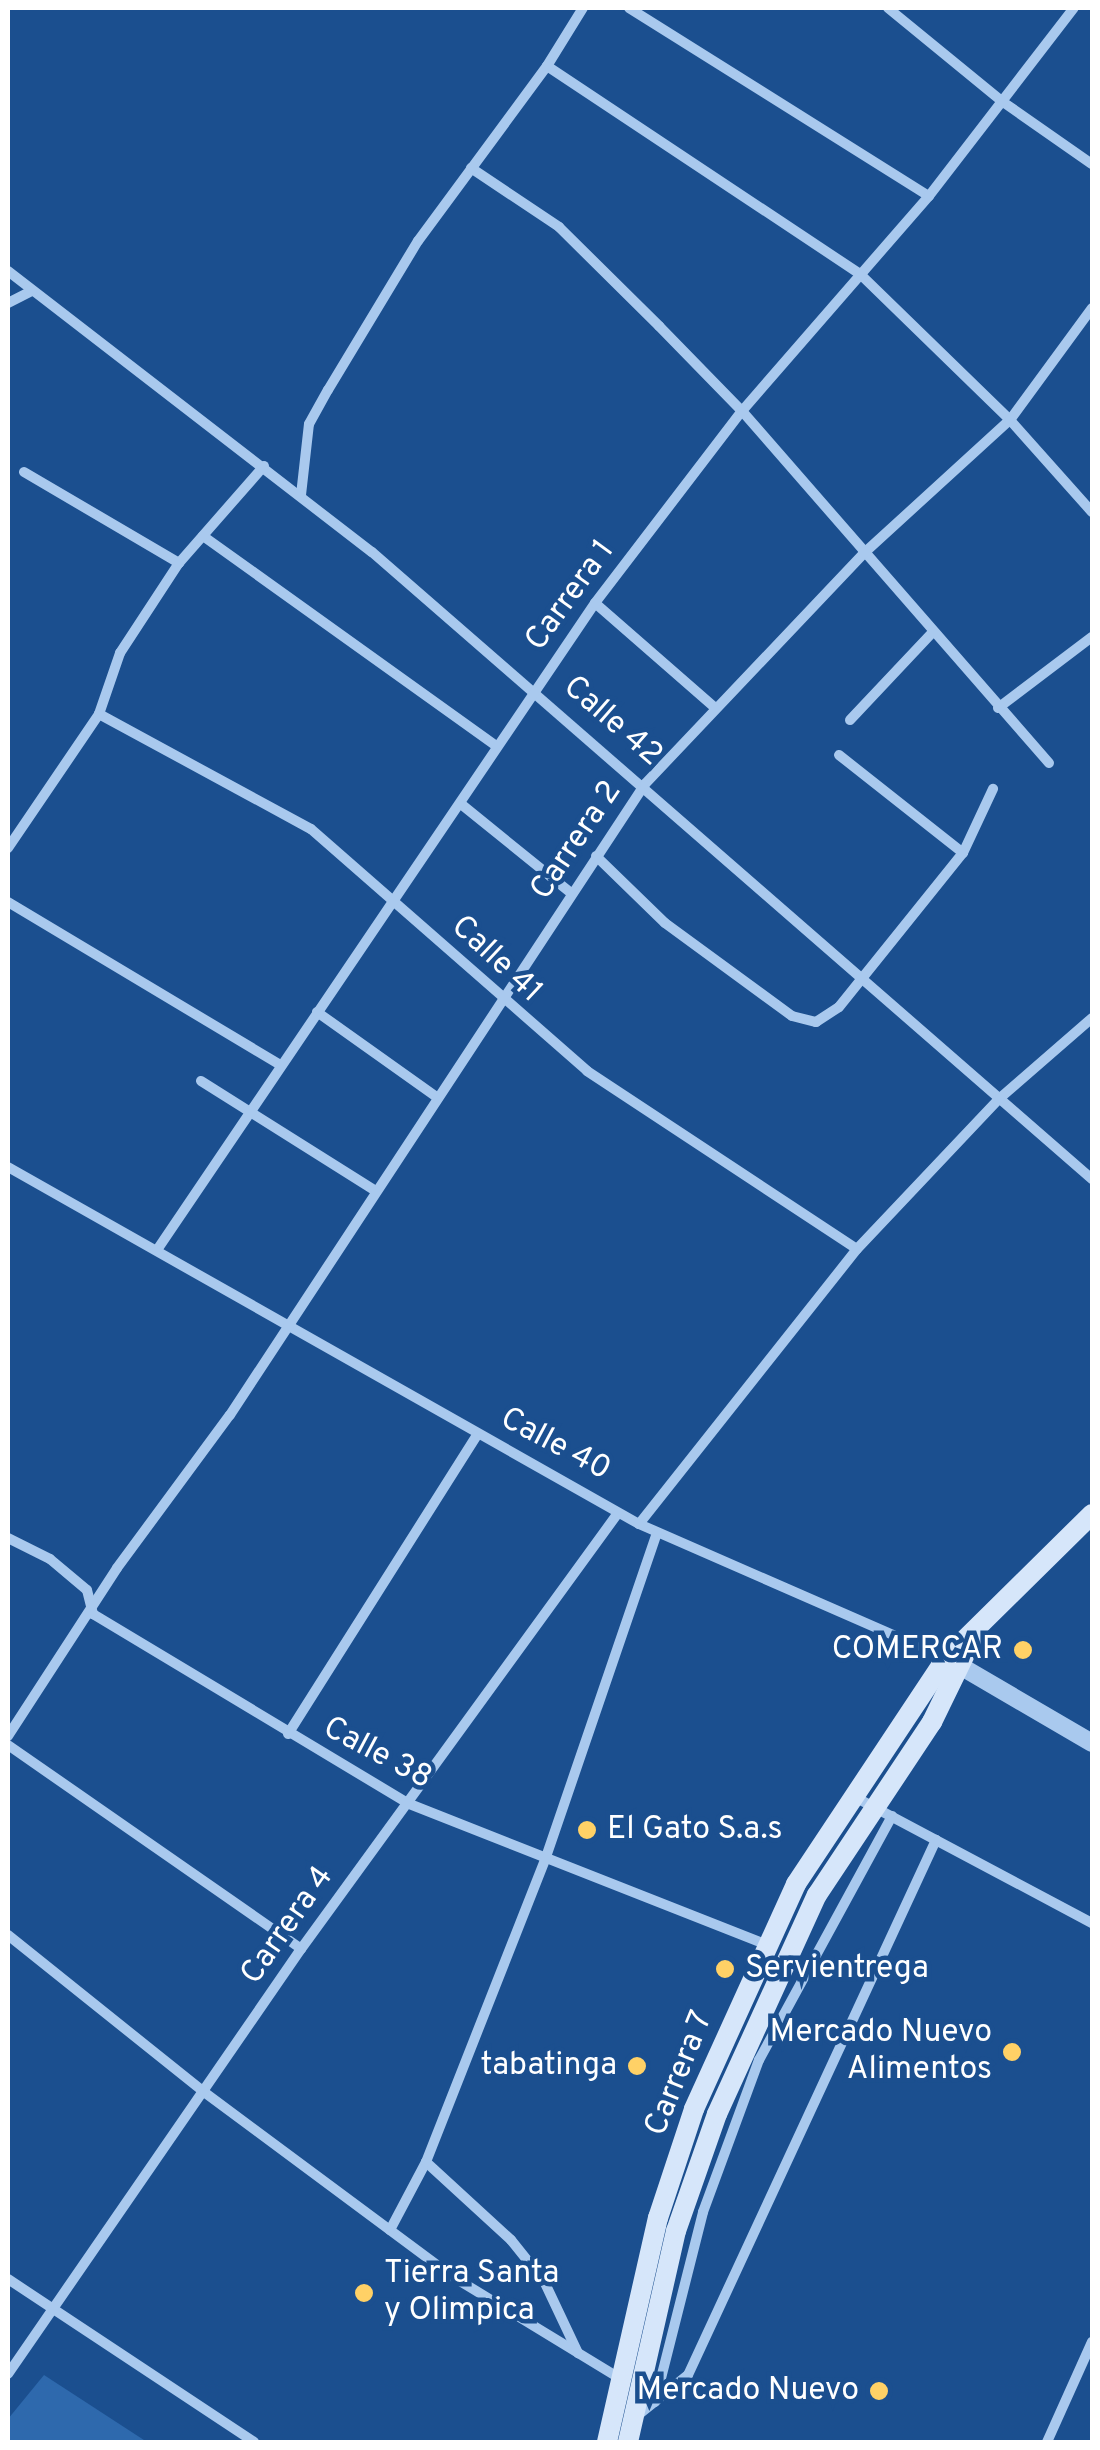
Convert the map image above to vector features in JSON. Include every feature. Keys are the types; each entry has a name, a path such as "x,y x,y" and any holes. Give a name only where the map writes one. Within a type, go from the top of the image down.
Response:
{"main road":[{"path":"954,1662 974,1636 1092,1514"},
{"name":"Carrera 7","path":"607,2442 658,2218 694,2109 796,1884 853,1796 954,1662"},
{"name":"Carrera 7","path":"628,2442 676,2231 717,2114 787,1953 883,1811 954,1662"}],"street":[{"path":"302,495 309,424 375,308 471,168 548,66 583,8"},
{"path":"629,8 929,196"},
{"path":"888,8 1003,102 1092,164"},
{"name":"Carrera 1","path":"156,1250 461,804 495,745 595,603 742,411 929,196 1074,8"},
{"path":"548,66 859,272 1010,420 1092,512"},
{"path":"471,168 560,227 742,411 862,554 1049,763"},
{"name":"Calle 42","path":"8,271 302,495 534,689 1092,1179"},
{"path":"8,303 32,290"},
{"name":"Carrera 2","path":"93,1614 117,1568 289,1323 645,784 713,706 862,554 1010,420 1092,308"},
{"path":"8,848 99,714 120,653 179,563 264,466"},
{"path":"24,472 179,563"},
{"path":"203,536 495,745"},
{"path":"595,603 713,706"},
{"path":"850,720 932,633"},
{"path":"998,708 1092,637"},
{"name":"Calle 41","path":"99,714 311,829 394,898 501,1002 588,1071 857,1249"},
{"path":"839,754 963,853"},
{"path":"596,856 665,923 792,1016 816,1022 839,1007 963,853 993,789"},
{"path":"461,804 571,893"},
{"path":"8,902 280,1065"},
{"path":"318,1012 438,1098"},
{"path":"639,1524 857,1249 1000,1098 1092,1018"},
{"path":"201,1081 376,1191"},
{"name":"Calle 40","path":"8,1167 289,1323 476,1437 639,1524 954,1662 1092,1743"},
{"path":"288,1734 476,1437"},
{"name":"Carrera 4","path":"8,2374 56,2312 301,1949 618,1512"},
{"path":"390,2230 426,2162 546,1857 658,1533"},
{"name":"Calle 38","path":"8,1538 50,1559 87,1590 93,1614 407,1803 768,1946"},
{"path":"8,1736 93,1614"},
{"path":"8,1745 301,1949"},
{"path":"853,1796 1092,1923"},
{"path":"654,2403 703,2212 759,2060 883,1811"},
{"path":"634,2418 688,2375 936,1840"},
{"path":"8,1935 204,2092 390,2230 622,2379"},
{"path":"426,2162 511,2240 544,2281 579,2354"},
{"path":"8,2279 254,2442"},
{"path":"1046,2442 1092,2342"},
{"path":"1078,2373 1092,2380"}],"shaded area":[{"path":"44,2375 147,2442 8,2442 8,2419"}],"place":[{"name":"COMERCAR","path":"1023,1650"},
{"name":"El Gato S.a.s","path":"587,1830"},
{"name":"Servientrega","path":"725,1969"},
{"name":"Mercado Nuevo Alimentos","path":"1012,2052"},
{"name":"tabatinga","path":"637,2066"},
{"name":"Tierra Santa y Olimpica","path":"364,2293"},
{"name":"Mercado Nuevo","path":"879,2391"}]}
